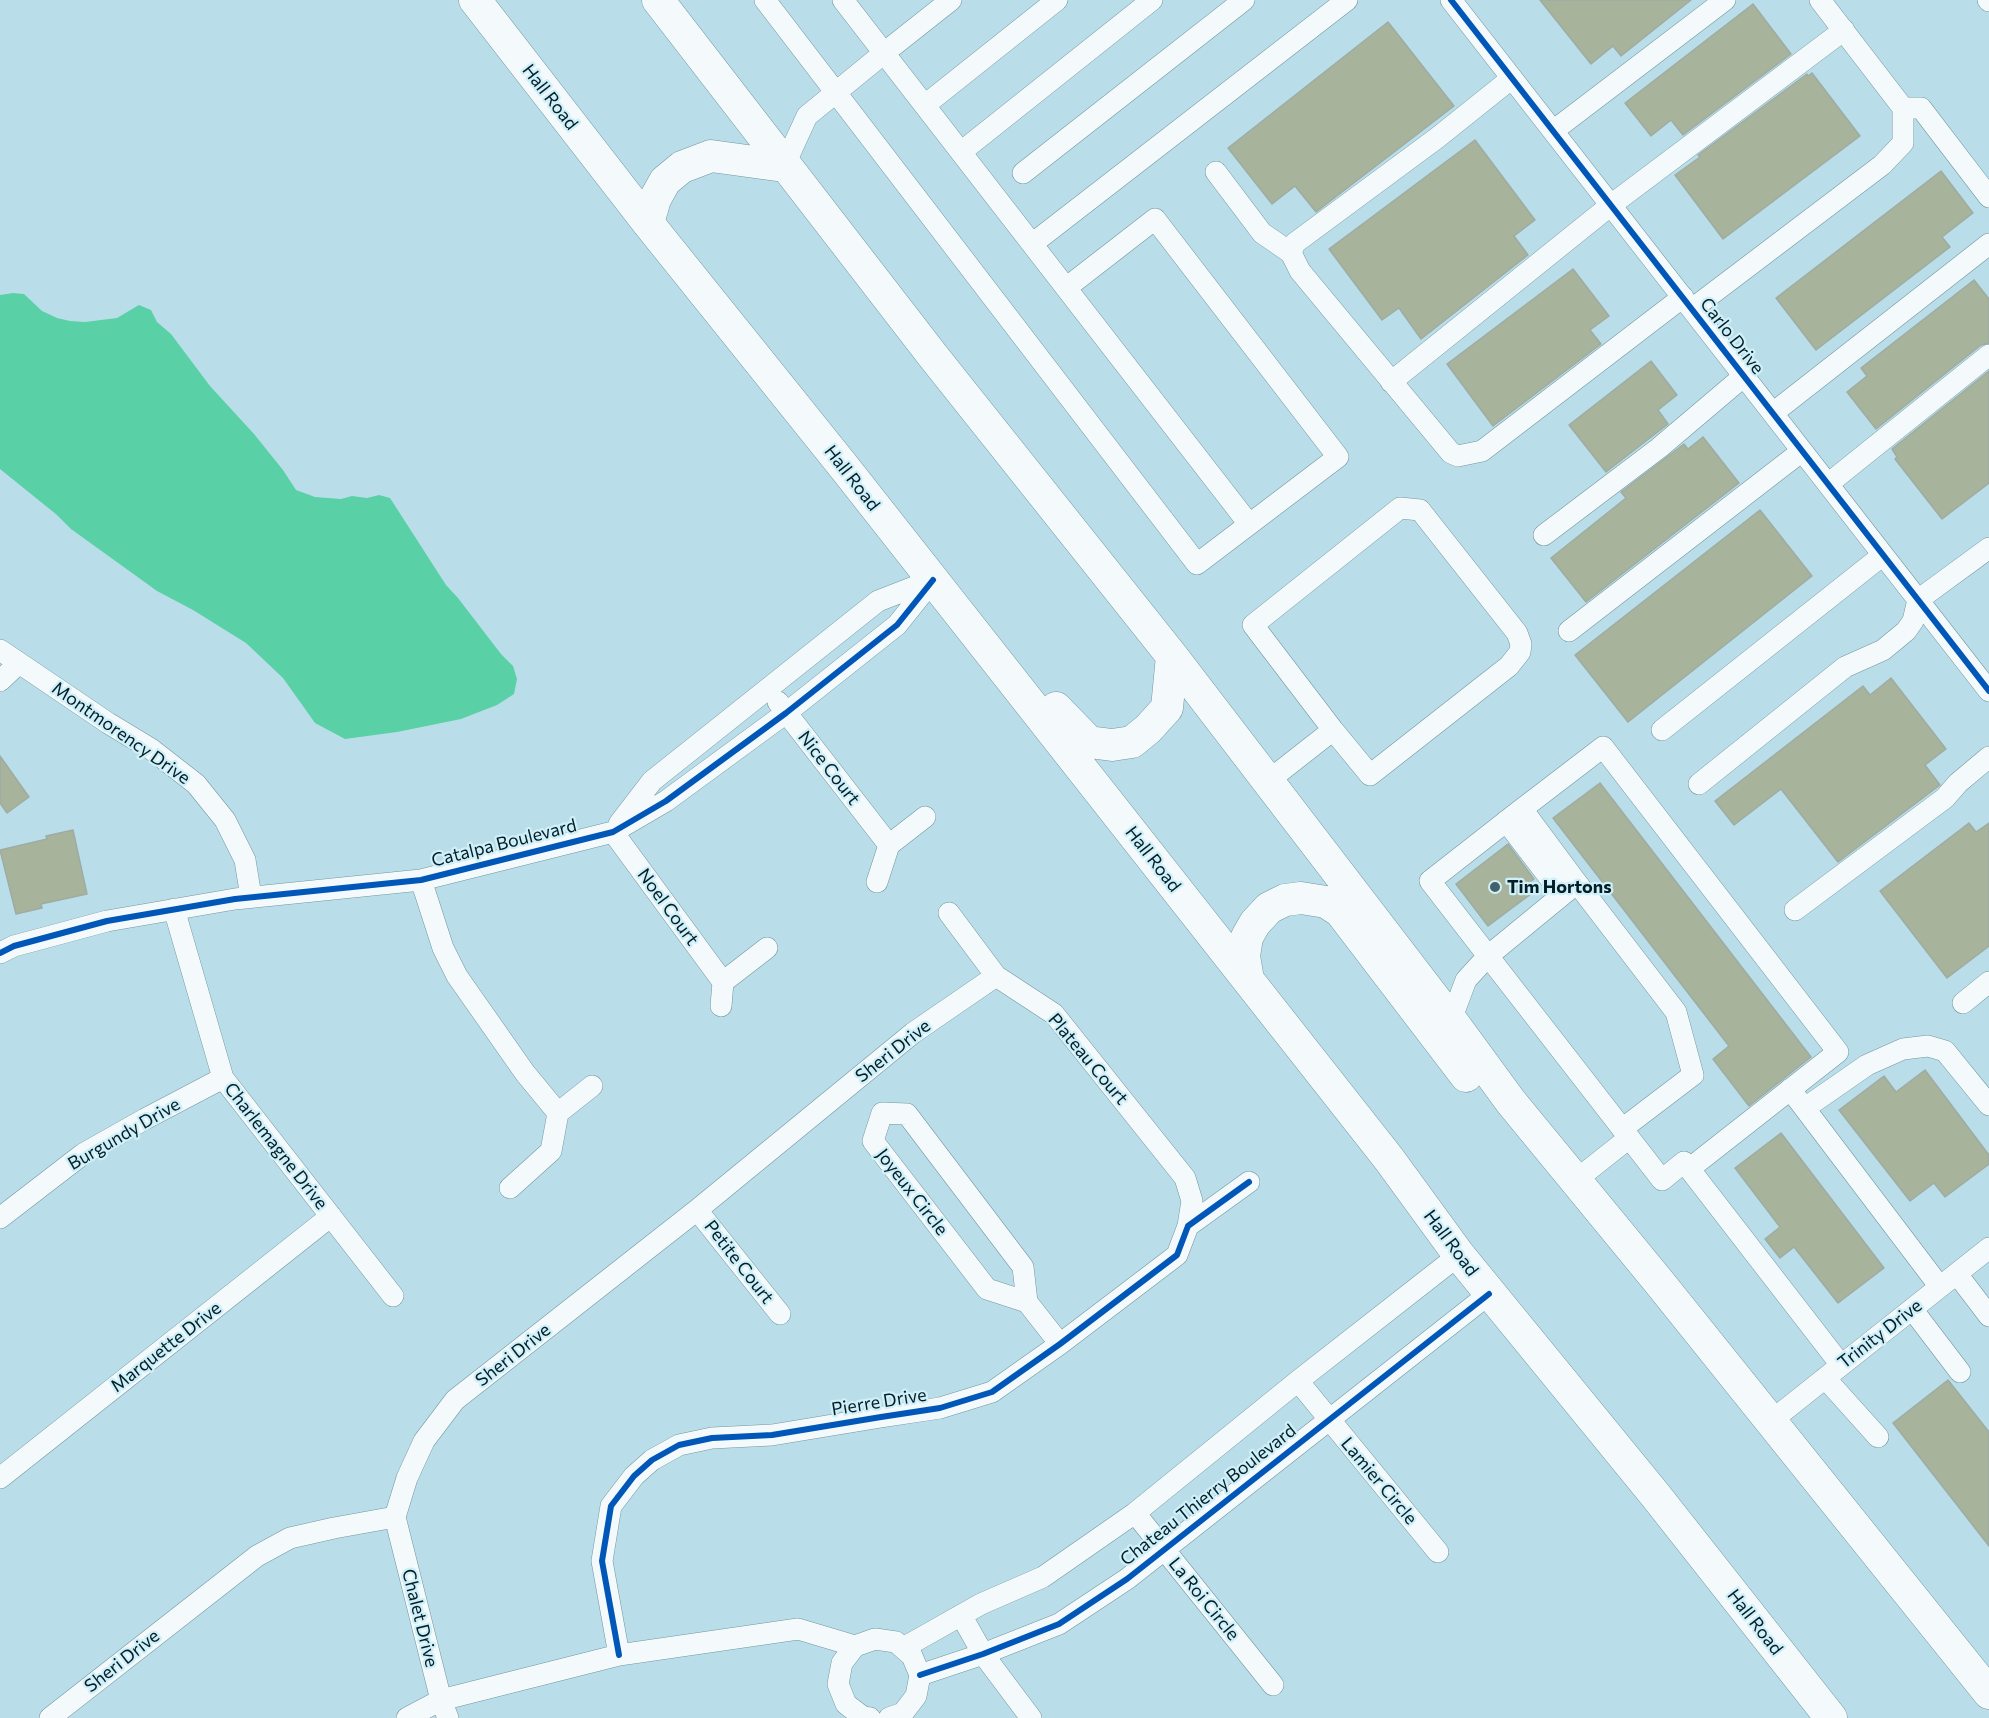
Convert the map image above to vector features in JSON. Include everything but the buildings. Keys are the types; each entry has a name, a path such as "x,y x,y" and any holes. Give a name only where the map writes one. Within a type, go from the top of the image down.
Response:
{"highway":[{"name":"Hall Road","path":"475,0 648,223 933,580 1389,1159 1489,1294 1656,1496 1831,1718"},
{"path":"658,0 784,166 1172,656 1451,1020 1511,1102 1987,1686"},
{"path":"648,223 664,181 682,167 711,156 784,166"},
{"path":"933,580 1089,742 1112,745 1132,742 1148,729 1167,708 1172,656"},
{"path":"1248,980 1244,956 1247,937 1255,923 1269,908 1285,900 1301,898 1326,902 1340,910 1467,1078 1511,1102"}],"street":[{"path":"765,0 1197,564 1338,456 1155,219 1066,288"},
{"path":"843,0 1249,524"},
{"path":"784,166 807,116 951,0"},
{"path":"925,105 1057,0"},
{"path":"961,152 1152,0"},
{"path":"1023,173 1244,0"},
{"path":"1032,244 1347,0"},
{"name":"Carlo Drive","path":"1451,0 1989,691"},
{"path":"1553,131 1725,0"},
{"path":"1216,172 1262,233 1292,254 1300,271 1450,453 1458,456 1482,451 1882,165 1903,143 1903,108 1820,0"},
{"path":"1391,382 1611,206 1844,30"},
{"path":"1292,254 1295,243 1437,138 1512,78"},
{"path":"1903,108 1920,108 1989,197"},
{"path":"1773,413 1989,244"},
{"path":"1828,484 1989,355"},
{"path":"1544,535 1659,448 1744,376"},
{"path":"1569,631 1802,451"},
{"path":"1400,508 1420,510 1517,633 1521,644 1520,652 1509,666 1370,776 1333,730 1253,625 1400,508"},
{"path":"1699,784 1845,667 1883,650 1906,631 1913,621 1918,600 1989,548"},
{"path":"1662,730 1882,555"},
{"path":"613,832 652,782 878,601 933,580"},
{"name":"Catalpa Boulevard","path":"0,953 14,946 107,921 251,897 421,880 613,832 666,801 786,713 897,625 933,580"},
{"name":"Montmorency Drive","path":"0,650 108,723 151,749 196,784 225,820 245,860 251,897"},
{"path":"0,681 19,663"},
{"name":"Nice Court","path":"769,690 889,845"},
{"path":"1268,781 1333,730"},
{"path":"1689,1169 1838,1052 1604,747 1430,881 1662,1180 1684,1162 1878,1437"},
{"path":"1795,910 1945,798 1958,783 1989,757"},
{"path":"1514,815 1569,889 1676,1011 1693,1074 1576,1180"},
{"path":"878,882 889,845 924,817"},
{"name":"Noel Court","path":"613,832 723,982"},
{"path":"421,880 443,948 458,976 525,1073 558,1113"},
{"path":"1451,1020 1466,980 1488,956 1569,889"},
{"name":"Charlemagne Drive","path":"174,909 223,1078 393,1296"},
{"name":"Plateau Court","path":"949,913 996,976 1054,1014 1185,1178 1192,1201 1188,1226"},
{"path":"721,1006 723,982 767,948"},
{"name":"Sheri Drive","path":"50,1718 257,1556 290,1538 395,1517 407,1478 424,1441 455,1400 698,1210 913,1033 996,976"},
{"path":"1963,1003 1989,982"},
{"path":"1805,1108 1866,1065 1903,1049 1928,1046 1945,1050 1989,1105"},
{"name":"Burgundy Drive","path":"0,1218 83,1154 223,1078"},
{"path":"510,1188 551,1151 558,1113 592,1086"},
{"path":"1791,1089 1949,1280 1989,1316"},
{"name":"Joyeux Circle","path":"1028,1302 987,1288 965,1261 873,1141 882,1113 907,1114 1023,1267 1028,1302 1060,1344"},
{"path":"1188,1226 1249,1182"},
{"name":"Petite Court","path":"698,1210 780,1314"},
{"name":"Marquette Drive","path":"0,1478 331,1216"},
{"name":"Pierre Drive","path":"619,1655 602,1562 611,1506 634,1476 652,1460 679,1445 712,1438 772,1435 940,1408 992,1392 1060,1344 1177,1254 1188,1226"},
{"name":"Trinity Drive","path":"1771,1421 1989,1248"},
{"name":"Chateau Thierry Boulevard","path":"903,1648 981,1604 1043,1577 1135,1513 1459,1255"},
{"name":"Chateau Thierry Boulevard","path":"920,1675 983,1654 1059,1624 1127,1578 1489,1294"},
{"path":"1911,1309 1960,1372"},
{"name":"Lamier Circle","path":"1298,1381 1438,1552"},
{"name":"La Roi Circle","path":"1135,1513 1273,1685"},
{"name":"Chalet Drive","path":"395,1517 445,1709"},
{"path":"961,1615 983,1654 1031,1718"},
{"path":"406,1718 445,1709 619,1655 798,1629 855,1646"},
{"path":"870,1718 862,1717 846,1704 838,1684 842,1663 855,1646 875,1639 896,1642 912,1656 920,1675 916,1696 903,1713 889,1718"}],"shaded area":[{"path":"24,294 42,311 70,321 85,322 117,318 139,305 151,310 157,322 171,334 210,386 254,434 296,490 315,497 341,499 352,496 367,498 379,495 390,498 446,585 513,666 517,679 514,694 497,705 461,719 397,732 345,739 315,723 283,678 246,643 157,591 71,529 0,469 0,295"}],"cycle path":[{"path":"1451,0 1989,691"},
{"path":"0,953 14,946 107,921 235,899 421,880 613,832 666,801 786,713 897,625 933,580"},
{"path":"619,1655 602,1561 611,1506 634,1476 652,1460 679,1445 712,1438 772,1435 940,1408 992,1392 1060,1344 1177,1255 1188,1226 1249,1182"},
{"path":"920,1675 983,1654 1059,1624 1127,1579 1489,1294"}],"place":[{"name":"Tim Hortons","path":"1495,887"}]}
